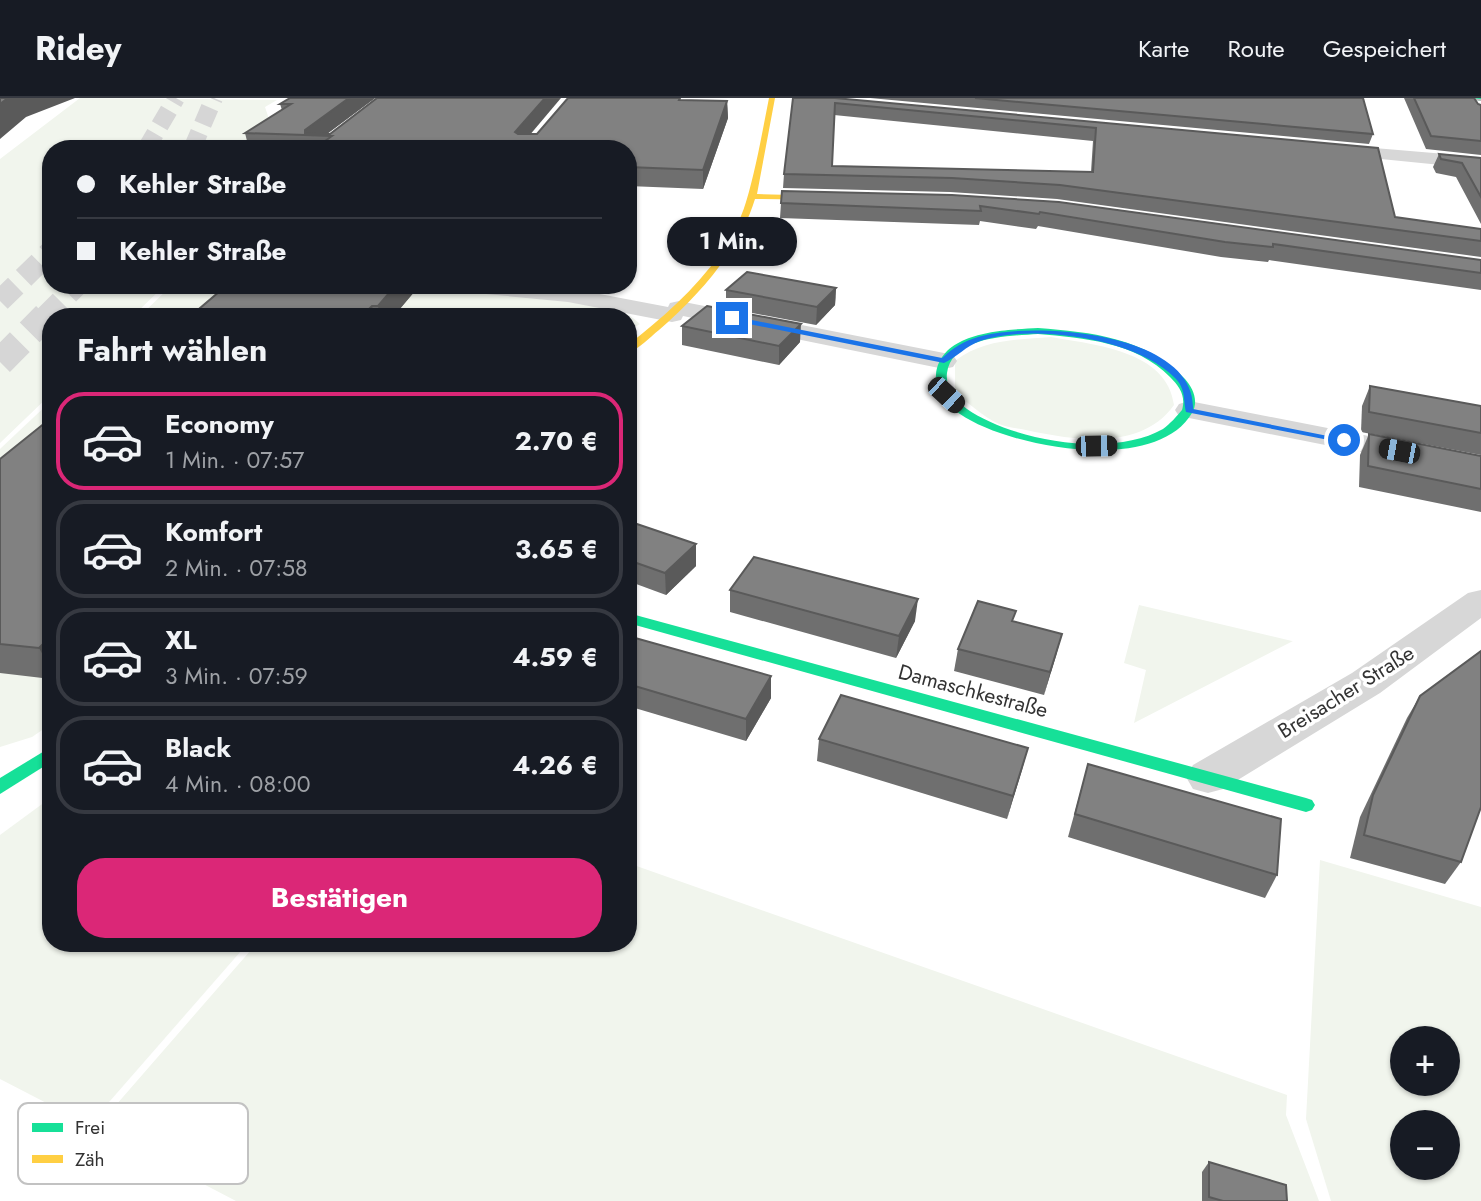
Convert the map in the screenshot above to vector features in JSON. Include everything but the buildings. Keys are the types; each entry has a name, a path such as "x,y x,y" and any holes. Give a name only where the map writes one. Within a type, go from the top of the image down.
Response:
{"street":[{"path":"637,343 675,311 734,236 751,195 772,98"},
{"path":"1473,98 1481,99"},
{"path":"1473,98 1481,112"},
{"path":"1315,148 1481,163"},
{"path":"751,195 844,198"},
{"path":"558,294 675,311 944,361"},
{"path":"1007,333 1071,333 1104,339 1152,358 1180,377 1190,394 1189,410 1176,426 1160,435 1116,446 1075,446 1033,440 994,429 965,413 946,395 939,377 944,361 958,348 979,339 1007,333"},
{"path":"1189,410 1481,467"},
{"name":"Breisacher Straße","path":"1208,777 1366,682 1481,601"},
{"name":"Damaschkestraße","path":"637,620 1306,805"},
{"path":"0,787 42,759"}],"shaded area":[{"path":"80,98 277,100 265,107 269,119 254,140 42,140 42,294 156,294 141,308 42,308 42,403 0,443 0,159"},
{"path":"163,294 531,294 609,308 148,308"},
{"path":"1051,337 1107,348 1143,361 1158,372 1168,387 1174,405 1161,419 1146,429 1129,435 1072,438 1003,425 987,417 955,393 955,361 966,354 1000,342"},
{"path":"42,409 42,730 32,737 0,747 0,449"},
{"path":"1139,605 1293,641 1134,723 1146,670 1124,663"},
{"path":"42,804 42,952 240,952 108,1103 46,1103 0,1079 0,835"},
{"path":"1320,860 1481,907 1481,1201 1331,1201 1306,1119"},
{"path":"637,866 1287,1095 1286,1115 1319,1201 236,1201 203,1184 248,1184 248,1103 118,1103 249,952 637,952"}],"tunnel":[{"path":"151,140 176,98"},
{"path":"196,140 214,98"},
{"path":"0,301 42,260"},
{"path":"54,308 68,294"},
{"path":"0,362 42,320"}],"tram line":[{"path":"1462,98 1481,100"}],"traffic: fast":[{"path":"1472,98 1481,99"},
{"path":"1038,331 1117,342 1153,358 1169,369 1183,384 1189,399 1186,414 1167,431 1142,441 1111,446 1078,446 1044,442 984,424 963,411 948,396 941,376 944,362 952,352 964,344 995,335 1038,331"},
{"path":"637,620 1306,805"},
{"path":"0,787 42,759"}],"traffic: slow":[{"path":"637,343 694,291 734,237 750,204 772,98"},
{"path":"751,196 832,198"}],"route":[{"path":"732,318 944,361 958,348 979,339 1007,333 1071,333 1104,339 1135,349 1161,362 1180,377 1190,394 1189,410 1344,440"}]}
